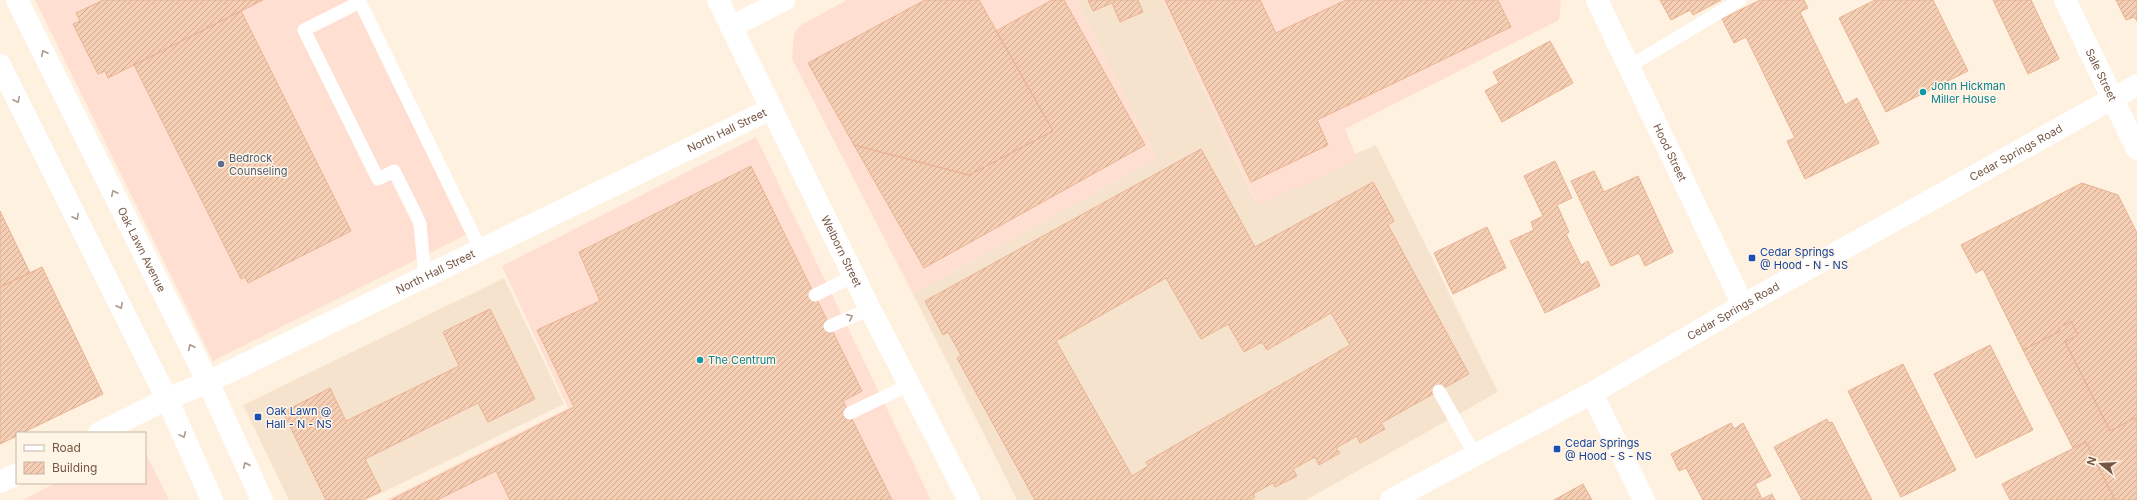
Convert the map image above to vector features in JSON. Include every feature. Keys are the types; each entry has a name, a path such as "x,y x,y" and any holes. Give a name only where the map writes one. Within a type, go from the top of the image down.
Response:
{"street":[{"name":"Oak Lawn Avenue","path":"17,0 208,382 262,500"},
{"name":"Welborn Street","path":"718,0 870,309 969,500"},
{"path":"732,27 784,0"},
{"name":"Hood Street","path":"1597,0 1742,304"},
{"name":"Sale Street","path":"2065,0 2137,150"},
{"path":"0,66 167,399 212,500"},
{"name":"Cedar Springs Road","path":"1391,500 1592,393 1742,304 2137,85"},
{"name":"North Hall Street","path":"101,432 167,399 208,382 771,109"},
{"path":"1592,393 1644,500"},
{"path":"0,482 16,474"}],"lane":[{"path":"1628,67 1740,0"},
{"path":"425,277 420,224 414,211 394,171 378,180 304,30 360,1 481,250"},
{"path":"815,295 854,276"},
{"path":"830,326 870,309"},
{"path":"850,413 909,385"},
{"path":"1439,391 1475,455"}],"shaded area":[{"path":"35,0 352,0 466,235 213,361"},
{"path":"847,0 1076,0 1157,158 913,294 792,59 794,34 801,25"},
{"path":"1076,0 1162,0 1257,205 1357,159 1355,154 1376,145 1498,392 1306,500 1017,500 913,294 1157,158"},
{"path":"1162,0 1561,0 1559,20 1345,129 1357,159 1258,206"},
{"name":"The Centrum","path":"756,137 931,500 386,500 568,408 502,266"},
{"path":"504,278 564,404 367,500 289,500 243,405"},
{"path":"146,454 169,500 23,500 53,484 146,484"}],"building":[{"path":"103,0 263,0 108,78 105,71 98,74 73,24 80,21 76,13"},
{"path":"925,0 979,0 1053,131 969,175 854,145 808,63"},
{"path":"1052,0 1064,0 1145,145 924,268 854,145 969,175 1053,131 996,31"},
{"path":"1088,0 1138,0 1143,12 1120,22 1112,3 1093,11"},
{"path":"1165,0 1260,0 1276,33 1346,0 1498,0 1511,27 1317,120 1328,145 1251,182"},
{"path":"1660,0 1721,0 1693,15 1690,10 1671,20"},
{"path":"1760,0 1804,0 1808,8 1800,12 1845,105 1857,98 1879,143 1805,179 1787,141 1795,138 1746,37 1734,43 1722,19"},
{"path":"1875,0 1933,0 1968,71 1886,112 1839,18"},
{"path":"1993,0 2031,0 2059,59 2028,74"},
{"path":"2116,0 2137,0 2137,21 2134,17 2126,20"},
{"path":"241,11 351,231 248,283 245,277 241,279 134,65"},
{"path":"1550,41 1573,83 1502,122 1485,91 1499,83 1493,72"},
{"path":"1201,149 1255,247 1373,182 1394,221 1388,225 1469,374 1381,423 1385,429 1360,443 1357,436 1336,448 1340,453 1319,465 1315,457 1293,469 1297,476 1275,487 1273,483 1253,494 1255,497 1250,500 1035,500 957,358 961,355 948,332 943,335 925,301","holes":["1166,278 1201,339 1228,324 1244,352 1262,342 1267,350 1331,313 1350,345 1146,462 1148,466 1132,476 1056,341"]},
{"path":"1555,161 1572,198 1557,205 1569,232 1566,234 1581,265 1588,261 1600,286 1545,313 1510,241 1534,230 1531,222 1543,216 1524,176"},
{"name":"The Centrum","path":"751,166 862,391 843,401 892,500 510,500 496,471 437,500 391,500 574,407 537,330 600,301 579,252"},
{"path":"1594,171 1604,192 1638,176 1673,252 1645,266 1639,253 1611,266 1571,181"},
{"path":"2082,183 2118,195 2137,233 2137,423 2135,418 2110,431 2065,342 2078,335 2071,321 2059,328 2060,331 2023,350 1983,269 1976,273 1961,245"},
{"path":"0,211 30,273 0,287"},
{"path":"1487,227 1506,268 1453,294 1434,253"},
{"path":"42,267 103,394 24,432 16,432 16,436 0,444 0,287"},
{"path":"490,309 535,399 488,422 478,403 365,459 381,491 363,500 326,500 283,412 330,388 346,421 459,366 443,332"},
{"path":"2071,321 2078,335 2065,342 2110,431 2135,418 2137,423 2137,500 2115,500 2086,442 2073,448 2023,350 2060,331 2059,328"},
{"path":"1990,345 2033,430 1976,458 1934,374"},
{"path":"1903,364 1956,470 1901,497 1848,391"},
{"path":"1827,419 1829,423 1832,422 1872,500 1802,500 1774,447"},
{"path":"1731,423 1734,429 1743,423 1771,476 1755,484 1762,499 1772,494 1775,500 1703,500 1686,468 1679,471 1671,454"},
{"path":"2086,442 2115,500 2010,500 2002,484"},
{"path":"1583,484 1592,500 1554,500"}],"place":[{"name":"John Hickman Miller House","path":"1923,92"},
{"name":"Bedrock Counseling","path":"221,164"},
{"name":"Cedar Springs @ Hood - N - NS","path":"1752,258"},
{"name":"The Centrum","path":"700,360"},
{"name":"Oak Lawn @ Hall - N - NS","path":"258,417"},
{"name":"Cedar Springs @ Hood - S - NS","path":"1557,449"}]}
